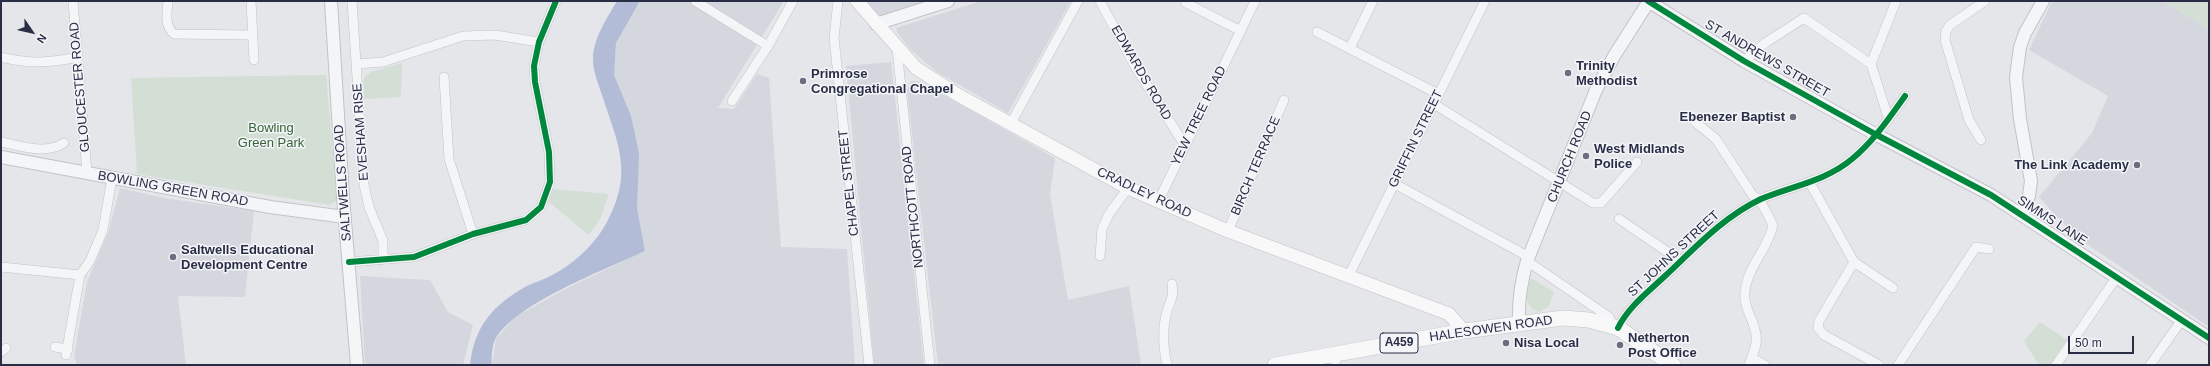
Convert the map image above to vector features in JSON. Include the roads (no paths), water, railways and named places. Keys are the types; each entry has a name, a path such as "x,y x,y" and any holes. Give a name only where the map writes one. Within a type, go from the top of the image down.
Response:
{"main road":[{"name":"CRADLEY ROAD","path":"857,1 916,68 958,95 1128,188 1228,231 1449,314 1464,331"},
{"name":"HALESOWEN ROAD","path":"1275,365 1335,360 1464,331 1519,322 1563,318 1589,320 1615,326 1673,365"}],"street":[{"name":"GLOUCESTER ROAD","path":"73,1 87,173"},
{"path":"168,1 167,24 169,30 174,34 252,35"},
{"path":"251,1 254,60"},
{"name":"SALTWELLS ROAD","path":"331,1 345,217 357,365"},
{"name":"EVESHAM RISE","path":"352,1 364,185 369,207 383,240 383,260"},
{"path":"349,262 414,256 473,234 526,220 541,207 549,188 549,152 535,82 534,66 539,42 556,1"},
{"path":"695,1 768,46"},
{"path":"732,101 768,46 793,1"},
{"name":"CHAPEL STREET","path":"838,1 834,38 869,365"},
{"path":"876,24 948,1"},
{"path":"1011,123 1078,1"},
{"name":"EDWARDS ROAD","path":"1100,1 1136,68 1184,144"},
{"name":"YEW TREE ROAD","path":"1158,202 1184,144 1255,1"},
{"path":"1350,48 1373,1"},
{"name":"GRIFFIN STREET","path":"1348,277 1485,1"},
{"name":"ST ANDREWS STREET","path":"1648,1 1744,60 1875,134"},
{"name":"CHURCH ROAD","path":"1519,322 1518,305 1521,282 1528,259 1606,70 1648,1"},
{"path":"1871,64 1896,1"},
{"path":"1982,140 1969,120 1945,40 1946,31 1950,25 1984,1"},
{"path":"2022,214 2029,196 2030,181 2016,77 2020,47 2025,33 2043,1"},
{"path":"1186,3 1241,31"},
{"path":"1744,60 1765,43 1804,18 1871,64 1888,117"},
{"path":"1317,32 1438,94"},
{"path":"357,64 383,62 463,36 495,35 539,42"},
{"name":"NORTHCOTT ROAD","path":"897,48 930,365"},
{"path":"1,57 31,63 56,61 78,56"},
{"path":"444,77 449,159 473,234"},
{"name":"ST JOHNS STREET","path":"1615,326 1712,232 1738,211 1760,200 1810,183 1852,159 1875,134 1905,96"},
{"name":"BIRCH TERRACE","path":"1228,231 1284,100"},
{"path":"1434,104 1560,181 1593,203 1601,203 1637,162"},
{"path":"1694,122 1716,139 1753,196 1760,200 1773,225 1769,237 1754,265 1745,288 1744,300 1757,336 1750,361 1765,365"},
{"name":"SIMMS LANE","path":"1875,134 1991,195 2209,338"},
{"path":"1,142 46,150 54,149 64,144"},
{"name":"BOWLING GREEN ROAD","path":"1,157 270,206 345,217"},
{"path":"55,347 67,352 80,275 90,261 104,230 112,178"},
{"path":"1810,183 1854,262 1893,288"},
{"path":"1395,184 1528,259 1609,317 1615,326"},
{"path":"1100,256 1102,229 1109,214 1128,188"},
{"path":"1619,219 1681,261"},
{"path":"1970,240 1976,247 1990,249"},
{"path":"1898,365 1976,247"},
{"path":"1854,262 1819,321 1818,328 1824,335 1879,365"},
{"path":"1,266 80,275"},
{"path":"2056,365 2116,278"},
{"path":"1167,365 1163,329 1167,310 1174,296 1172,284"},
{"path":"2150,365 2181,321"}],"water":[{"path":"617,1 640,1 616,43 614,75 631,116 639,155 637,208 645,251 564,288 523,312 507,325 496,338 492,351 492,365 470,365 476,339 487,318 503,301 525,287 556,273 579,257 598,236 616,203 620,187 621,172 618,144 595,74 593,59 595,44 598,36"}],"place":[{"name":"Trinity Methodist","path":"1568,73"},
{"name":"Primrose Congregational Chapel","path":"803,81"},
{"name":"Ebenezer Baptist","path":"1793,117"},
{"name":"West Midlands Police","path":"1586,156"},
{"name":"The Link Academy","path":"2137,165"},
{"name":"Saltwells Educational Development Centre","path":"173,257"},
{"name":"Nisa Local","path":"1506,343"},
{"name":"Netherton Post Office","path":"1620,345"}],"park label":[{"name":"Bowling Green Park","path":"271,136"}]}
